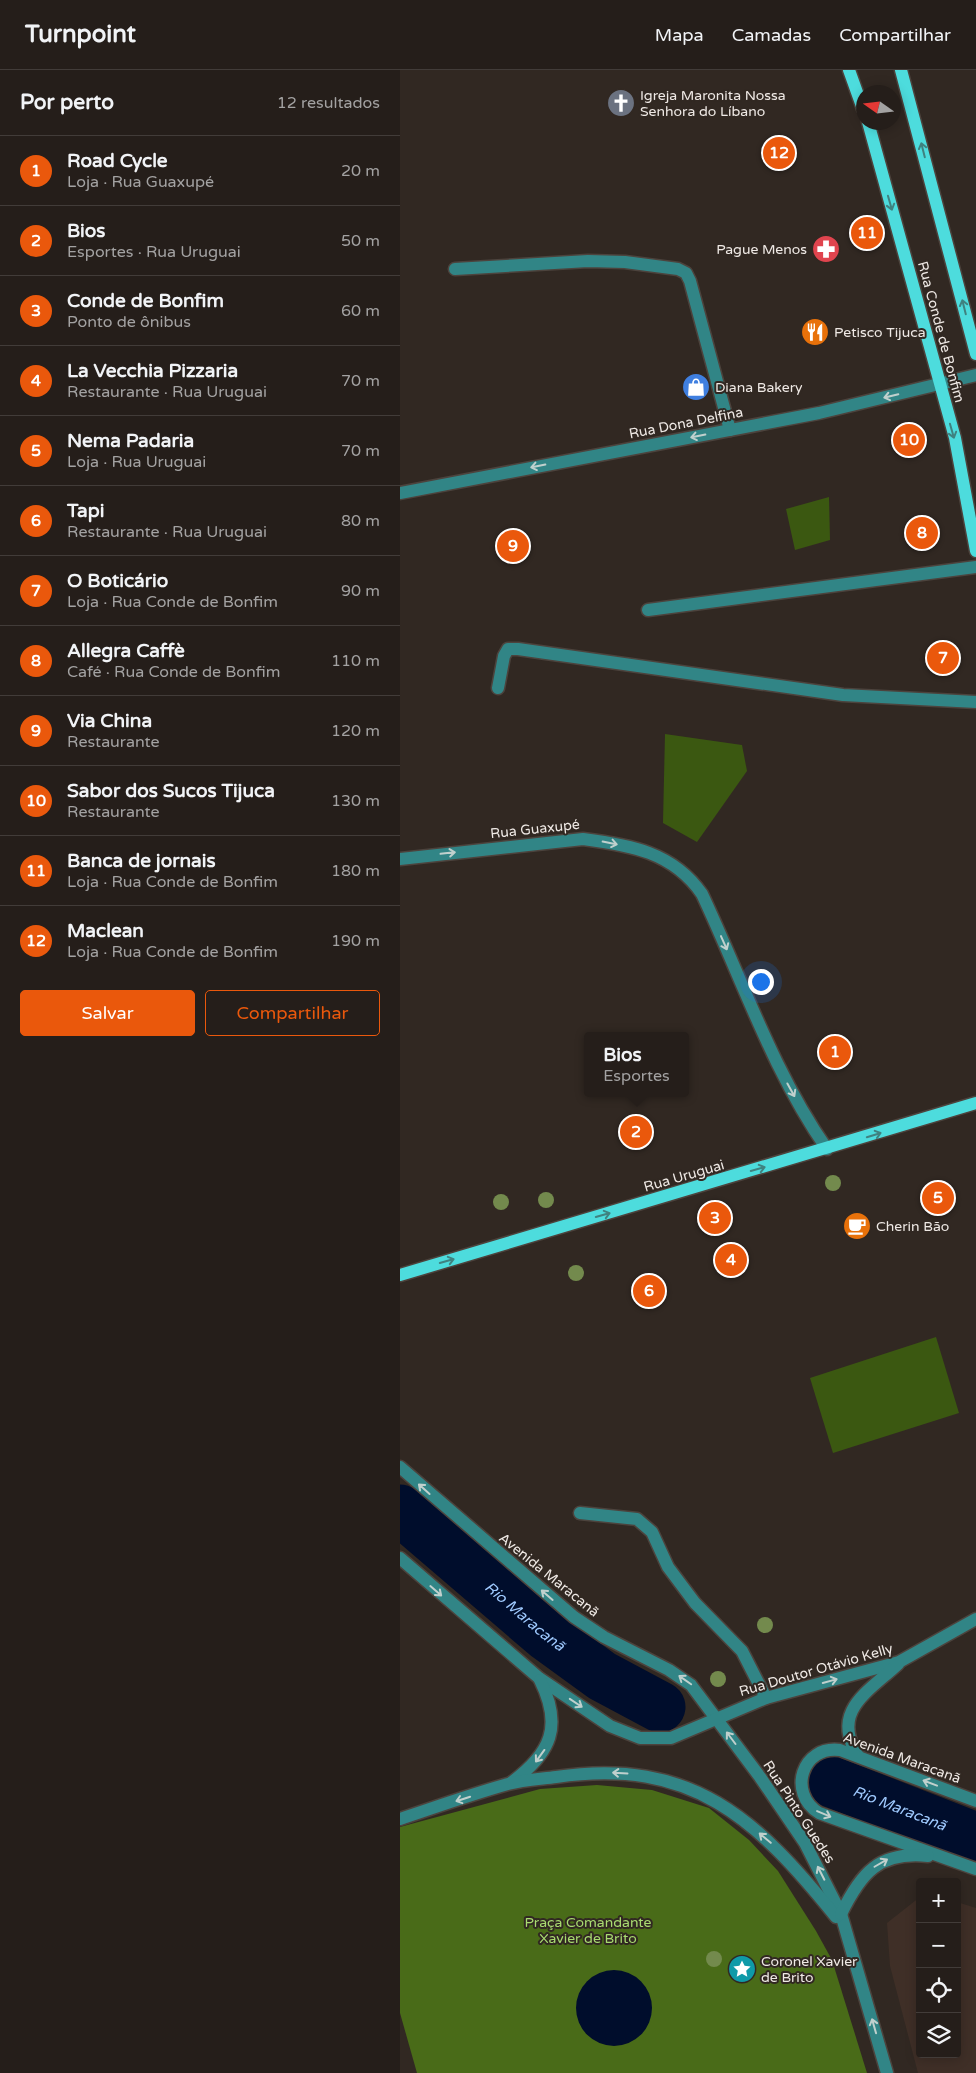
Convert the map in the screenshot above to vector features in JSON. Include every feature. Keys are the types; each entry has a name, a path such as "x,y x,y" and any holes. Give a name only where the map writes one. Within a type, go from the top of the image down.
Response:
{"main road":[{"path":"849,70 856,88"},
{"name":"Rua Conde de Bonfim","path":"901,70 976,354"},
{"name":"Rua Conde de Bonfim","path":"870,130 954,438 976,551"},
{"name":"Rua Uruguai","path":"400,1275 976,1103"}],"street":[{"path":"455,269 588,261 625,262 678,269 686,273 690,281 730,430"},
{"name":"Rua Dona Delfina","path":"400,493 819,413 976,376"},
{"path":"648,610 976,567"},
{"path":"498,688 504,656 508,650 518,649 843,696 976,702"},
{"name":"Rua Guaxupé","path":"400,859 583,839 609,842 643,850 680,868 702,894 785,1079 808,1122 827,1149"},
{"name":"Avenida Maracanã","path":"400,1467 574,1617 604,1637 669,1670 691,1685 716,1717"},
{"path":"580,1513 637,1519 652,1532 668,1567 695,1603 742,1651 766,1698"},
{"path":"400,1558 539,1678 610,1726 640,1738 656,1740 671,1738 716,1717"},
{"name":"Rua Doutor Otávio Kelly","path":"716,1717 766,1698 900,1662 976,1619"},
{"path":"858,1756 847,1730 849,1714 863,1697 900,1662"},
{"path":"510,1783 535,1763 546,1748 551,1733 552,1711 539,1678"},
{"name":"Rua Pinto Guedes","path":"716,1717 805,1844 841,1914 887,2073"},
{"name":"Avenida Maracanã","path":"976,1801 858,1756 834,1749 822,1751 813,1757 805,1766 800,1782 803,1795 810,1807 823,1815 948,1858 976,1870"},
{"path":"400,1819 510,1783 572,1774 616,1773 664,1780 710,1797 763,1835 784,1854 844,1926"},
{"path":"841,1914 857,1884 871,1869 884,1861 908,1855 948,1858"}],"shaded area":[{"path":"916,1900 916,2058 961,2058 961,1903 976,1908 976,2073 918,2073 890,1966 887,1923"}],"green space":[{"path":"829,497 830,540 795,550 786,509"},
{"path":"665,734 742,745 747,771 697,842 663,823"},
{"path":"936,1337 959,1413 833,1453 810,1378"},
{"name":"Praça Comandante Xavier de Brito","path":"597,1785 652,1790 709,1808 749,1840 778,1871 832,1960 867,2073 417,2073 400,2013 400,1827 540,1789"}],"water":[{"path":"607,1970 621,1970 635,1976 646,1987 652,2001 649,2023 641,2035 621,2046 607,2046 593,2040 582,2029 576,2015 576,2001 582,1987 593,1976"}],"waterway":[{"name":"Rio Maracanã","path":"400,1510 547,1636 602,1676 660,1707"},
{"name":"Rio Maracanã","path":"824,1779 976,1838"}],"place":[{"name":"Igreja Maronita Nossa Senhora do Líbano","path":"621,103"},
{"name":"Maclean","path":"779,153"},
{"name":"Banca de jornais","path":"867,233"},
{"name":"Pague Menos","path":"826,249"},
{"name":"Petisco Tijuca","path":"815,332"},
{"name":"Diana Bakery","path":"696,387"},
{"name":"Sabor dos Sucos Tijuca","path":"909,440"},
{"name":"Allegra Caffè","path":"922,533"},
{"name":"Via China","path":"513,546"},
{"name":"O Boticário","path":"943,658"},
{"name":"Road Cycle","path":"835,1052"},
{"name":"Bios","path":"636,1132"},
{"name":"Nema Padaria","path":"938,1198"},
{"name":"Conde de Bonfim","path":"715,1218"},
{"name":"Cherin Bão","path":"857,1226"},
{"name":"La Vecchia Pizzaria","path":"731,1260"},
{"name":"Tapi","path":"649,1291"},
{"name":"Coronel Xavier de Brito","path":"742,1969"}]}
